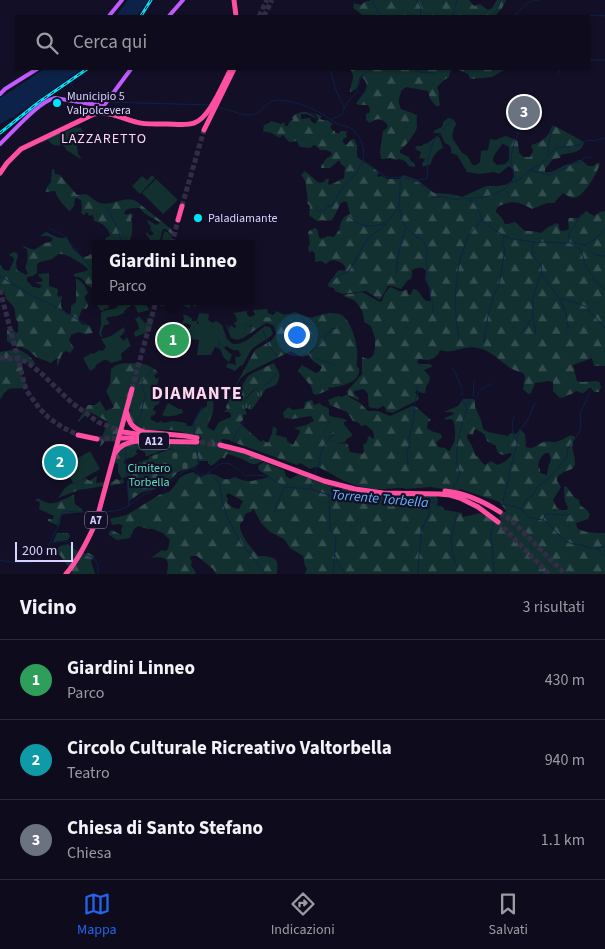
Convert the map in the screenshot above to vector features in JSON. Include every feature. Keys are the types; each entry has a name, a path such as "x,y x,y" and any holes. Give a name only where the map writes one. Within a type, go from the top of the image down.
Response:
{"highway":[{"path":"234,0 236,15"},
{"path":"0,173 19,151 40,139 97,113 113,114 141,124 187,124 197,122 204,117 232,70"},
{"path":"204,130 233,70"},
{"path":"178,220 182,206"},
{"name":"A7","path":"66,574 90,537 96,522 132,389"},
{"path":"129,401 128,418 131,425 136,429 144,432 186,436 199,440"},
{"name":"A12","path":"123,432 199,440"},
{"path":"78,435 96,439"},
{"name":"A12","path":"121,438 199,440"},
{"name":"A12","path":"115,454 122,445 129,442 199,440"},
{"path":"498,522 478,507 450,495 383,493 340,486 220,443 244,448 343,484 384,490 451,492 474,498 500,512"}],"main road":[{"path":"110,15 122,0"},
{"path":"170,15 183,0"},
{"path":"0,92 35,70"},
{"path":"0,144 41,104 53,98 100,105 107,102 130,70"}],"green space":[{"path":"469,0 474,6 480,4 488,10 492,8 497,0 506,0 496,15 362,15 353,8 354,3 361,5 369,1"},
{"path":"351,70 451,70 449,77 437,87 439,106 436,106 430,99 428,91 406,87 401,91 399,101 401,109 417,115 417,127 410,140 400,150 400,153 409,157 415,164 415,167 409,166 405,161 399,159 381,159 383,131 388,126 380,119 370,123 366,120 366,114 370,110 368,105 356,104 365,91 365,80 361,76 356,88 350,92 353,78"},
{"path":"459,70 504,70 492,77 470,79 468,74"},
{"path":"306,111 321,116 320,119 327,120 333,124 330,126 335,133 339,134 341,131 347,131 347,137 343,139 343,142 346,145 354,139 357,145 357,157 376,170 379,173 377,175 379,177 399,179 403,175 417,180 434,193 462,197 486,186 505,185 511,182 514,170 509,160 509,147 503,144 500,138 506,136 518,141 519,153 524,157 530,157 533,151 531,145 538,143 544,138 552,126 584,142 581,149 553,159 545,169 545,172 549,172 579,160 588,166 600,163 594,178 578,197 570,197 563,193 554,203 547,203 532,209 512,202 499,206 496,212 505,224 515,222 525,231 541,233 557,223 561,231 567,230 569,228 569,218 579,218 586,211 594,216 605,211 605,366 594,366 592,358 573,365 577,381 597,381 601,387 599,392 594,392 589,388 583,393 576,391 560,398 553,391 553,382 549,381 535,383 531,393 528,394 523,389 525,377 523,373 516,371 482,349 470,347 451,351 440,350 432,359 419,359 417,362 419,364 430,364 432,366 424,370 430,377 425,393 417,390 415,392 419,398 418,400 392,413 386,411 383,406 378,409 369,407 368,394 364,389 354,391 354,394 359,398 358,400 348,395 347,391 362,374 362,357 368,359 373,356 375,338 371,326 364,322 359,305 343,295 362,292 380,302 390,287 400,291 407,289 409,295 415,289 425,300 431,301 425,279 426,271 421,268 412,270 411,279 401,289 388,286 380,300 366,291 343,294 329,287 328,284 338,271 345,271 345,266 336,260 326,264 321,261 315,262 315,254 313,251 309,252 308,248 310,243 308,233 315,228 321,239 328,236 334,237 344,217 350,214 347,202 344,201 340,204 332,220 317,221 309,215 310,206 307,203 306,182 301,175 305,171 319,183 329,179 328,184 330,185 344,178 345,167 339,160 330,168 321,168 326,159 332,155 331,152 320,150 315,145 311,148 300,147 297,141 289,142 283,135 280,138 263,131 264,125 271,121 281,124 284,122 285,126 288,126 289,122 293,120 292,117 302,112 311,114 317,119 307,114 301,114 301,119 310,118 315,124 318,119 316,116"},
{"path":"448,118 455,121 456,124 453,140 473,165 480,162 481,151 488,150 490,139 496,140 500,138 503,144 495,153 493,161 497,165 505,164 509,160 514,170 509,166 499,174 494,172 479,174 467,172 457,155 451,153 451,148 445,143 440,133 433,133 442,127 443,122"},
{"path":"76,127 81,128 84,133 79,137 76,145 78,154 82,159 66,150 62,145 54,145 48,140 41,143 40,141 61,131 64,132"},
{"path":"437,136 440,138 443,148 435,154 431,164 423,167 422,164 425,159 419,158 421,152 415,147 428,143"},
{"path":"52,169 54,169 55,174 60,175 77,195 86,194 105,204 127,199 136,201 171,229 175,236 166,229 163,229 162,232 150,229 148,220 156,225 159,222 144,213 140,208 133,208 126,210 124,213 126,215 131,213 133,215 131,219 132,235 130,240 106,240 110,236 107,228 94,221 93,215 89,216 87,212 84,215 81,213 81,200 76,198 74,206 69,211 58,198 55,191 45,192 51,182"},
{"path":"152,175 155,178 140,194 132,186 142,176 147,180"},
{"path":"156,179 178,200 163,214 142,193"},
{"path":"150,229 162,232 160,240 150,240 146,234 147,232 150,236 154,234"},
{"path":"47,232 59,238 67,237 73,248 83,257 92,253 92,288 81,278 75,277 74,274 88,269 63,254 38,263 37,273 27,277 27,281 33,287 40,288 42,286 36,282 43,280 38,275 49,273 49,286 58,289 57,295 59,297 62,296 62,308 69,315 71,313 71,306 76,302 76,278 84,284 88,293 85,298 88,306 86,309 82,309 78,320 82,324 90,326 93,333 84,334 79,332 71,335 69,340 74,348 70,353 66,351 63,354 58,365 57,358 51,363 7,341 7,330 13,329 16,333 18,332 18,322 13,306 6,299 4,292 0,291 0,264 4,270 9,271 14,260 9,255 13,252 17,253 17,270 26,275 28,273 25,267 27,249 23,246 34,250 45,243 51,242 53,239 50,237 40,236"},
{"path":"164,232 169,233 173,240 162,240"},
{"path":"97,305 109,305 108,309 105,308 101,311"},
{"path":"132,305 124,313 106,319 110,323 104,325 101,334 103,336 101,337 99,333 101,313 117,308 117,306"},
{"path":"134,305 146,305 149,309 149,310 138,313"},
{"path":"159,305 174,305 165,307"},
{"path":"267,309 268,313 273,315 277,311 282,314 295,312 305,323 315,326 316,332 315,334 306,331 295,321 285,317 280,324 274,324 268,318 261,317 250,327 247,321 241,322 244,325 246,324 245,333 237,340 231,338 225,323 229,330 230,325 235,328 236,325 233,324 237,321 233,313 247,311 250,317 255,315 253,310"},
{"path":"295,312 305,317 336,313 346,319 356,342 357,367 359,368 357,377 350,382 330,387 328,388 329,390 316,395 298,371 302,365 316,373 322,367 313,361 309,355 302,357 291,351 247,373 234,388 255,350 272,340 276,334 274,326 266,323 237,340 240,335 245,333 240,331 245,330 247,327 246,324 239,324 240,322 248,320 250,327 252,326 252,321 256,320 258,316 273,318 275,320 274,323 281,323 284,316 286,319 291,317 292,321 296,321 300,328 315,334 315,326 306,323"},
{"path":"199,313 209,314 208,320 213,323 216,321 222,325 227,339 233,344 246,340 265,326 270,327 273,333 251,350 243,365 235,371 226,367 228,363 236,365 235,357 241,355 238,350 233,350 226,346 224,348 232,355 229,362 224,358 220,349 215,347 211,355 197,355 199,340 190,339 185,331 191,325 182,323 184,319 183,314 192,319 192,321 197,321"},
{"path":"140,316 145,323 147,318 153,318 151,331 135,337 134,332 139,329 135,319"},
{"path":"124,327 125,331 120,337 124,341 127,337 131,346 121,354 122,360 111,363 104,360 90,371 83,358 104,350 106,347 101,339 111,336"},
{"path":"178,333 185,334 188,337 189,342 186,347 174,345 170,342 157,341 157,338 177,339 179,337"},
{"path":"18,349 30,357 35,364 31,365 23,361 22,364 22,377 28,386 26,388 8,390 0,400 0,352"},
{"path":"139,363 157,371 158,373 154,375 156,379 159,378 156,393 160,401 158,405 155,405 153,410 156,412 150,419 157,423 173,421 192,426 201,410 207,406 205,396 207,391 214,390 213,412 207,427 214,431 219,422 231,417 229,412 224,412 227,409 226,407 233,392 239,391 248,376 274,363 279,374 276,385 266,389 264,384 249,394 242,410 245,409 247,414 243,415 243,420 240,423 261,442 263,440 268,443 273,426 277,429 276,435 287,438 287,441 293,445 300,432 294,428 314,421 311,416 292,419 284,418 283,413 288,407 293,410 304,408 305,402 312,400 314,405 320,403 329,410 330,421 325,432 333,432 335,434 328,438 328,440 338,444 346,443 350,452 362,454 364,452 363,445 367,442 368,437 370,436 373,439 374,437 373,431 366,425 361,426 353,421 347,412 330,405 328,400 346,395 360,403 368,411 378,411 390,416 415,406 431,420 428,422 427,428 441,434 442,438 436,442 438,447 449,451 455,440 455,428 453,420 445,420 445,418 454,414 452,412 444,412 458,406 463,399 475,400 475,407 483,429 488,432 508,436 512,433 516,434 520,429 525,434 526,447 529,448 546,441 560,441 571,435 575,437 572,446 575,465 572,469 557,477 561,487 553,500 557,508 567,510 564,487 566,486 590,515 588,519 576,523 577,528 587,532 605,533 605,574 305,574 307,568 303,556 290,548 284,539 270,532 261,523 253,508 252,511 245,514 240,524 241,532 258,556 276,560 277,574 216,574 213,569 197,556 191,556 191,565 195,574 167,574 168,562 166,560 156,557 151,558 162,550 168,549 170,540 163,533 138,526 134,529 130,538 117,540 109,535 109,532 112,530 121,535 123,525 112,525 110,519 128,514 159,495 169,492 180,478 193,472 201,477 213,474 224,479 235,477 252,481 269,477 258,468 264,462 284,470 286,476 290,479 299,474 352,491 388,495 436,496 438,499 437,506 441,506 445,510 462,513 463,517 480,513 497,524 501,520 499,517 506,511 500,502 460,489 454,491 431,487 372,489 358,486 345,482 321,468 310,469 300,463 297,465 230,440 222,439 221,447 238,450 263,461 251,464 228,454 225,458 221,458 209,466 208,461 198,461 196,450 183,446 201,444 201,437 171,430 143,429 133,422 130,412 133,389 116,442 105,441 100,447 108,422 90,412 78,421 88,405 95,405 100,401 106,411 114,407 106,391 110,384 111,369 116,365","holes":["476,429 484,434 487,441 496,446 498,453 503,455 512,454 509,458 497,465 491,461 485,465 475,455 467,438 467,435 473,435","549,453 551,459 547,475 540,473 538,466 540,458 544,454","228,493 243,501 239,509 227,503 228,499 226,496"]},
{"path":"264,384 266,389 253,408 251,410 247,408 242,410 242,406 249,396"},
{"path":"168,403 182,409 183,413 170,416 162,415"},
{"path":"328,415 347,421 344,424 352,436 345,442 338,444 328,440 335,433 325,432 330,422"},
{"path":"197,443 196,445 184,445 187,448 194,449 184,454 169,448 148,456 148,451 143,446 129,444"},
{"path":"130,445 143,446 148,451 148,456 146,456 145,452 137,449 138,455 136,454 125,459 124,463 128,466 126,470 127,477 123,478 124,483 110,486 110,483 116,479 122,479 118,472 118,464 115,463 119,451"},
{"name":"Cimitero Torbella","path":"170,449 184,453 196,450 198,464 178,472 163,488 161,486 142,492 129,501 126,473 134,464"},
{"path":"90,451 100,469 74,484 63,467"},
{"path":"96,476 96,483 106,482 104,486 79,490 58,498 65,488 72,483 74,484 85,478 90,481"},
{"path":"74,495 75,504 83,512 63,514 59,526 48,521 48,519 53,519 54,516 39,509 40,503 35,501 38,498 52,503"},
{"path":"57,533 68,533 70,536 68,540 53,542"},
{"path":"68,544 80,553 89,553 95,556 91,561 95,574 71,574 72,572 56,550 60,546"}],"water":[{"path":"128,0 148,0 138,15 117,15"},
{"path":"42,70 81,70 15,116 0,124 0,98"}],"waterway":[{"path":"372,0 380,15"},
{"path":"416,0 421,8 420,15"},
{"path":"453,15 457,0"},
{"path":"493,15 501,0"},
{"path":"514,15 527,3 539,0"},
{"path":"590,16 605,16"},
{"path":"590,60 605,60"},
{"path":"330,70 344,108"},
{"path":"332,119 342,115 346,104 357,92 361,76 368,70"},
{"path":"415,70 437,74"},
{"path":"66,80 83,96 104,102"},
{"path":"218,107 252,115 259,112 270,102 278,100 306,106 353,130 361,142 363,160 386,177 403,177 418,182 433,197 457,200 469,199 476,205 483,221 508,238 535,242 576,243 585,245 595,255 605,256"},
{"path":"108,102 209,105"},
{"path":"506,112 518,134"},
{"path":"417,181 427,178 428,160 433,142 452,119"},
{"path":"516,180 513,173 512,152 516,138 525,126"},
{"path":"548,156 553,127"},
{"path":"469,199 489,196 503,190 541,164 556,148 605,138"},
{"path":"529,170 550,175 573,163 580,162 584,158 591,157"},
{"path":"317,211 323,211 332,205 363,161"},
{"path":"400,178 402,221 407,229 425,243 428,273 426,275 431,290 430,297 433,310"},
{"path":"330,285 336,277 349,271 368,238 384,226 399,204"},
{"path":"106,206 117,228 120,240"},
{"path":"569,242 569,233 581,214"},
{"path":"349,216 363,225 372,226 385,223"},
{"path":"459,339 455,302 459,265 467,239 482,219"},
{"path":"49,228 65,236 92,269"},
{"path":"397,274 398,257 405,229"},
{"path":"585,245 605,229"},
{"path":"484,342 488,316 500,280 505,249 502,243 504,236"},
{"path":"533,242 532,255 541,265 542,275 561,301 566,314 568,328"},
{"path":"571,244 581,250 586,266 596,282 605,290"},
{"path":"519,335 533,317 533,298 541,273"},
{"path":"0,276 27,293 91,327"},
{"path":"560,298 585,306 605,328"},
{"path":"533,318 536,334"},
{"path":"292,322 292,349"},
{"path":"307,355 321,343 331,329 337,328"},
{"path":"263,330 268,345 277,356"},
{"path":"219,340 219,348"},
{"path":"173,348 178,342"},
{"path":"308,358 315,358 334,365"},
{"path":"452,368 462,389"},
{"path":"135,424 138,421 146,396 142,381 153,369"},
{"path":"264,387 279,371"},
{"path":"473,396 474,381"},
{"path":"480,390 491,384"},
{"path":"414,404 418,392 416,386"},
{"path":"521,508 525,501 533,495 538,486 548,479 567,457 568,449 580,431 580,414 591,390"},
{"path":"477,397 479,392"},
{"path":"466,405 472,398"},
{"path":"453,488 460,475 457,464 457,450 467,409 462,399"},
{"path":"502,504 518,434 528,419 535,403"},
{"path":"408,464 407,454 415,406"},
{"path":"195,435 193,424 201,408"},
{"path":"514,417 512,424 517,442"},
{"path":"233,441 244,422"},
{"path":"314,476 320,461 320,454 331,436"},
{"path":"195,469 199,463 196,445"},
{"path":"125,448 129,505"},
{"name":"Torrente Torbella","path":"164,490 176,477 187,470 192,468 205,475 226,463 234,466 246,476 267,476 284,487 310,489 329,495 387,496 418,500 425,503 436,502"},
{"path":"209,472 219,483 227,517 241,543 266,574"},
{"path":"310,488 313,480"},
{"path":"274,512 284,488"},
{"name":"Torrente Torbella","path":"100,512 122,509 151,492"},
{"path":"329,495 330,530 336,537 333,574"},
{"path":"418,574 421,531 430,512 429,502 434,497"},
{"path":"501,504 510,505 524,511 530,518 543,520 565,541 572,544 598,549 605,545"},
{"name":"Torrente Torbella","path":"0,560 20,563 35,561 46,550 64,511 96,513"},
{"path":"457,513 451,540 453,556 457,567"},
{"path":"543,520 546,514 571,514"},
{"path":"494,523 491,533 494,574"},
{"path":"50,543 66,542 72,544 80,551"},
{"path":"598,549 605,556"},
{"path":"83,553 95,559 98,566 98,574"},
{"path":"335,555 345,574"}],"tunnel":[{"path":"260,15 267,0"},
{"path":"264,15 272,0"},
{"path":"182,206 204,130"},
{"path":"173,240 178,220"},
{"path":"0,290 26,390 49,418 78,435"},
{"path":"132,389 155,305"},
{"path":"0,358 19,359 27,362 72,403 98,422 123,432"},
{"path":"97,439 121,438"},
{"path":"200,442 220,445"},
{"path":"500,512 513,522 565,574"},
{"path":"498,522 549,574"}],"railway":[{"path":"142,15 151,0"},
{"path":"0,133 39,102 86,70"}],"place":[{"name":"Municipio 5 Valpolcevera","path":"57,103"},
{"name":"Chiesa di Santo Stefano","path":"524,112"},
{"name":"Paladiamante","path":"198,218"},
{"name":"Giardini Linneo","path":"173,340"},
{"name":"Circolo Culturale Ricreativo Valtorbella","path":"60,462"}],"district":[{"name":"LAZZARETTO","path":"104,138"},
{"name":"DIAMANTE","path":"197,393"}]}
